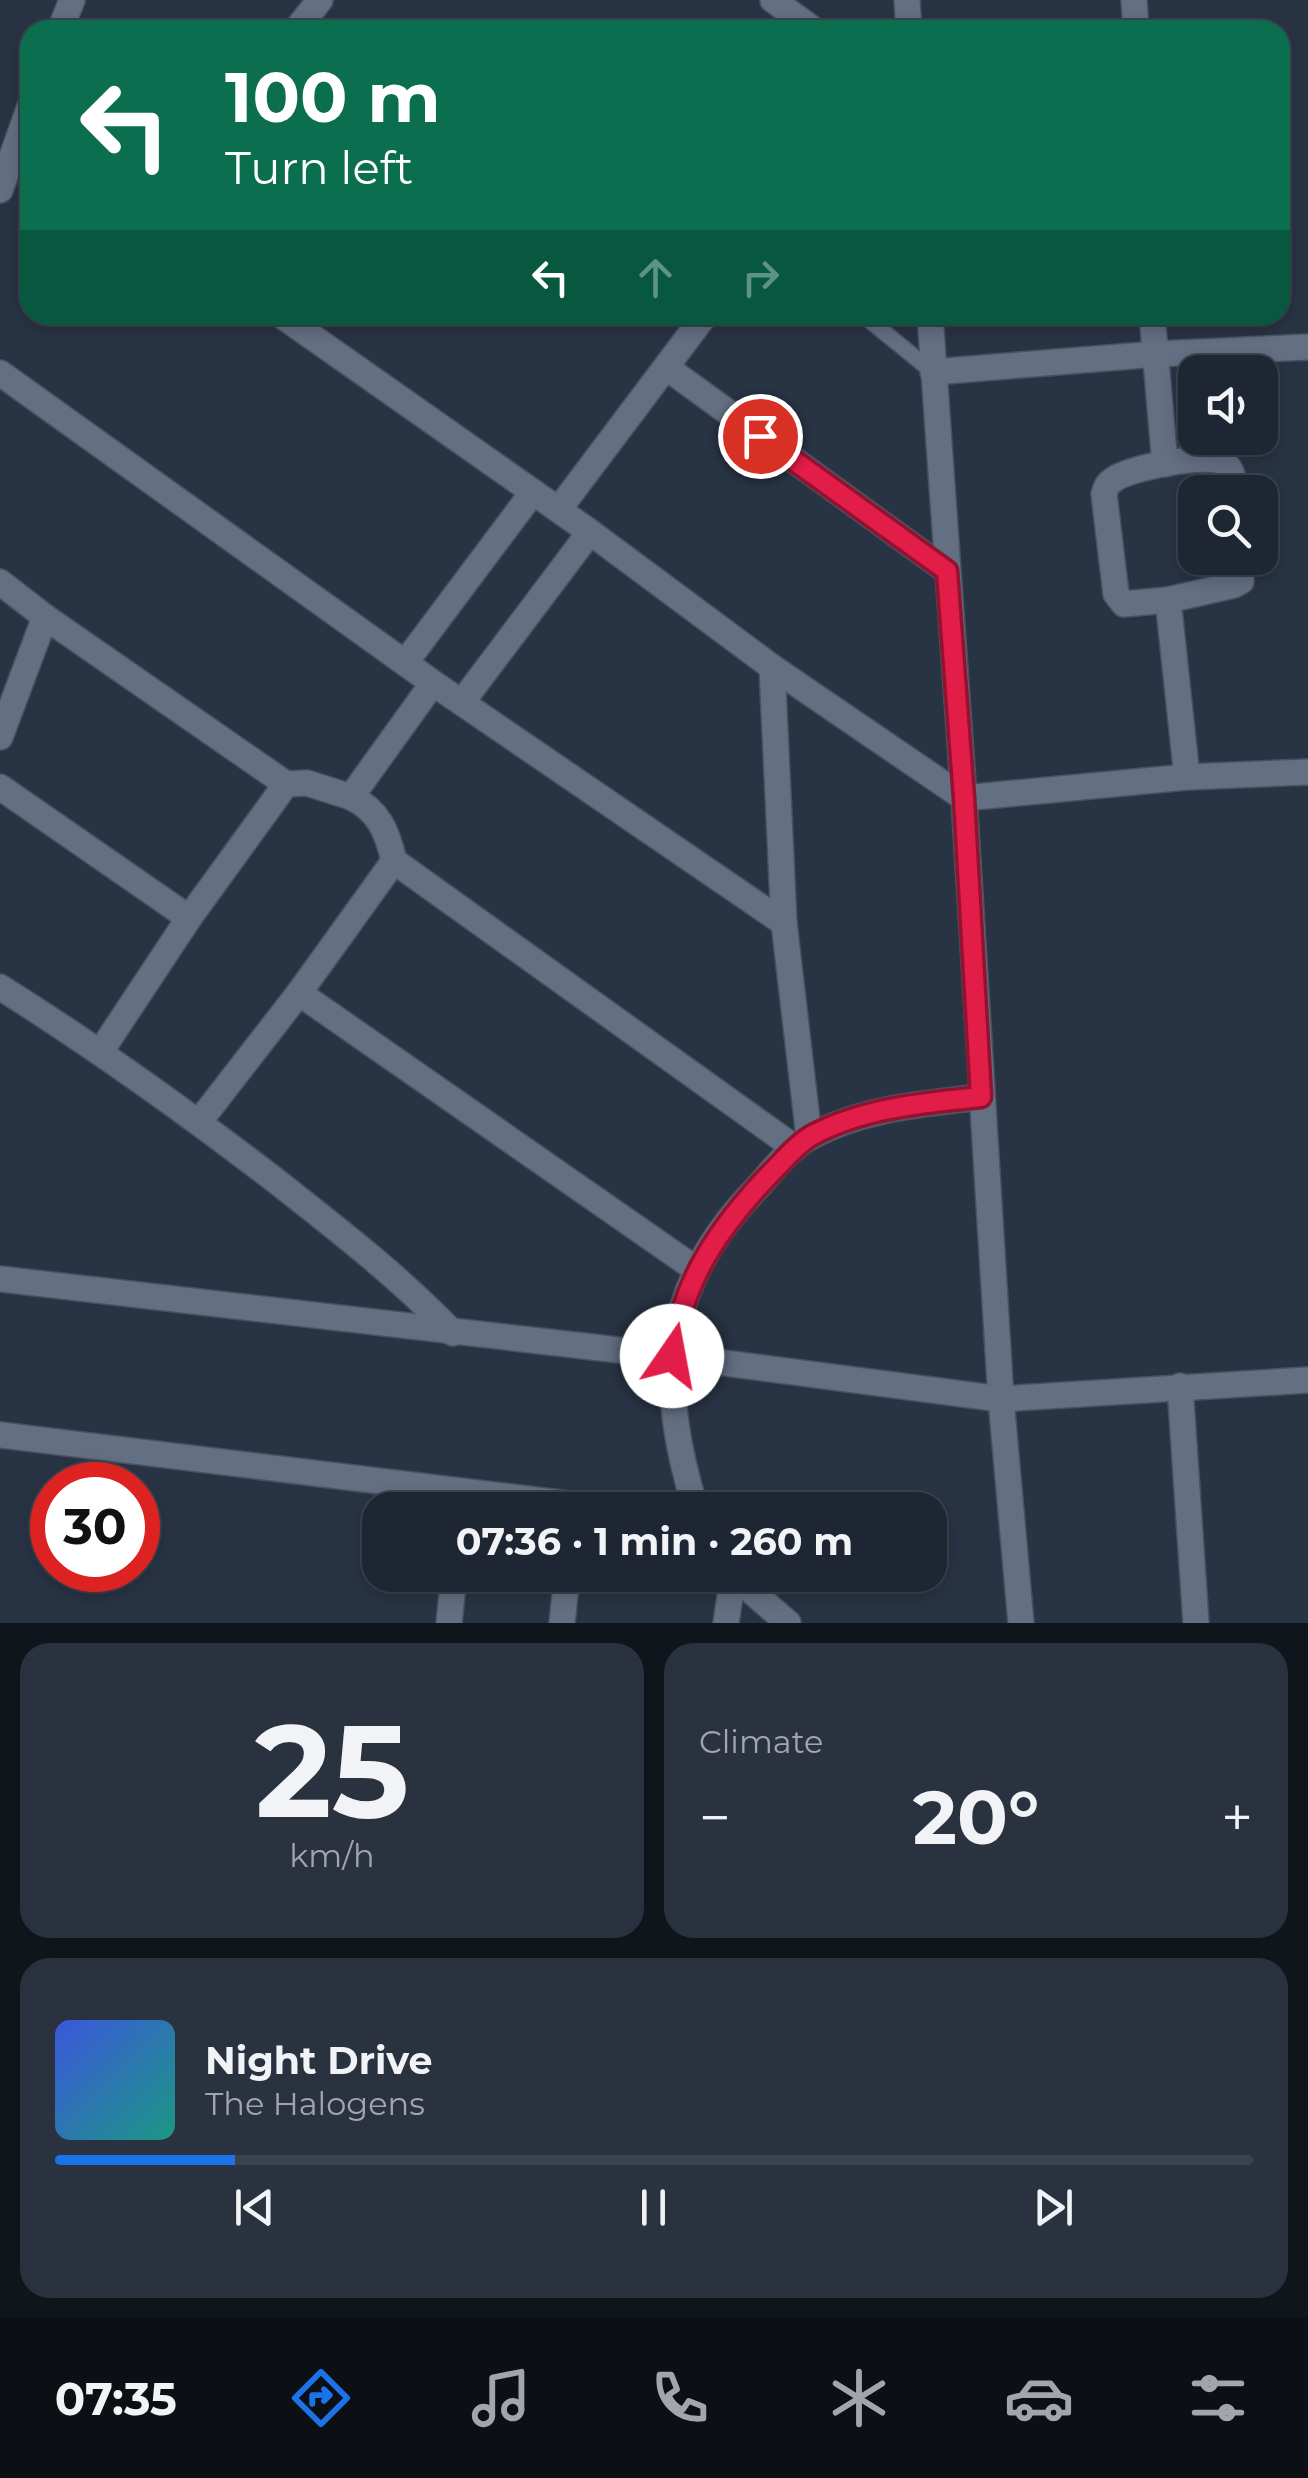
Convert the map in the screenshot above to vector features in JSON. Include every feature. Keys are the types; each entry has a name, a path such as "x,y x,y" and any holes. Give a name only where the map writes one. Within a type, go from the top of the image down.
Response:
{"street":[{"path":"304,20 320,0"},
{"path":"773,0 800,20"},
{"path":"0,190 20,146"},
{"path":"295,325 559,509 772,667 964,798 1187,777 1308,772"},
{"path":"559,509 698,325"},
{"path":"931,325 1001,1399 1021,1623"},
{"path":"1153,325 1165,464"},
{"path":"934,372 1157,354 1308,347"},
{"path":"667,368 947,571"},
{"path":"0,373 433,683 784,923"},
{"path":"1232,475 1220,460 1165,464 1125,473 1113,480 1104,494 1119,600 1124,604 1168,600 1238,584 1242,575"},
{"path":"406,663 534,492"},
{"path":"462,702 590,532"},
{"path":"0,582 286,784 307,783 367,805 388,835 394,860 802,1143"},
{"path":"1168,600 1187,777"},
{"path":"0,737 45,617"},
{"path":"772,667 784,923 802,1143"},
{"path":"351,797 433,683"},
{"path":"101,1051 189,918 286,784"},
{"path":"0,787 189,918"},
{"path":"199,1122 299,993 394,860"},
{"path":"0,986 101,1051 355,1240 454,1333"},
{"path":"299,993 697,1270"},
{"path":"691,1492 680,1457 672,1356 676,1322 697,1270 735,1210 802,1143 844,1121 913,1105 981,1097"},
{"path":"0,1279 672,1356 1001,1399 1308,1380"},
{"path":"1180,1386 1196,1623"},
{"path":"0,1435 400,1492"},
{"path":"448,1623 452,1592"},
{"path":"562,1623 566,1592"},
{"path":"726,1623 731,1592"},
{"path":"752,1592 788,1623"}],"lane":[{"path":"875,325 934,372"}],"route":[{"path":"672,1356 676,1322 697,1270 735,1210 794,1148 808,1137 844,1121 913,1105 981,1097 947,571 760,436"}]}
